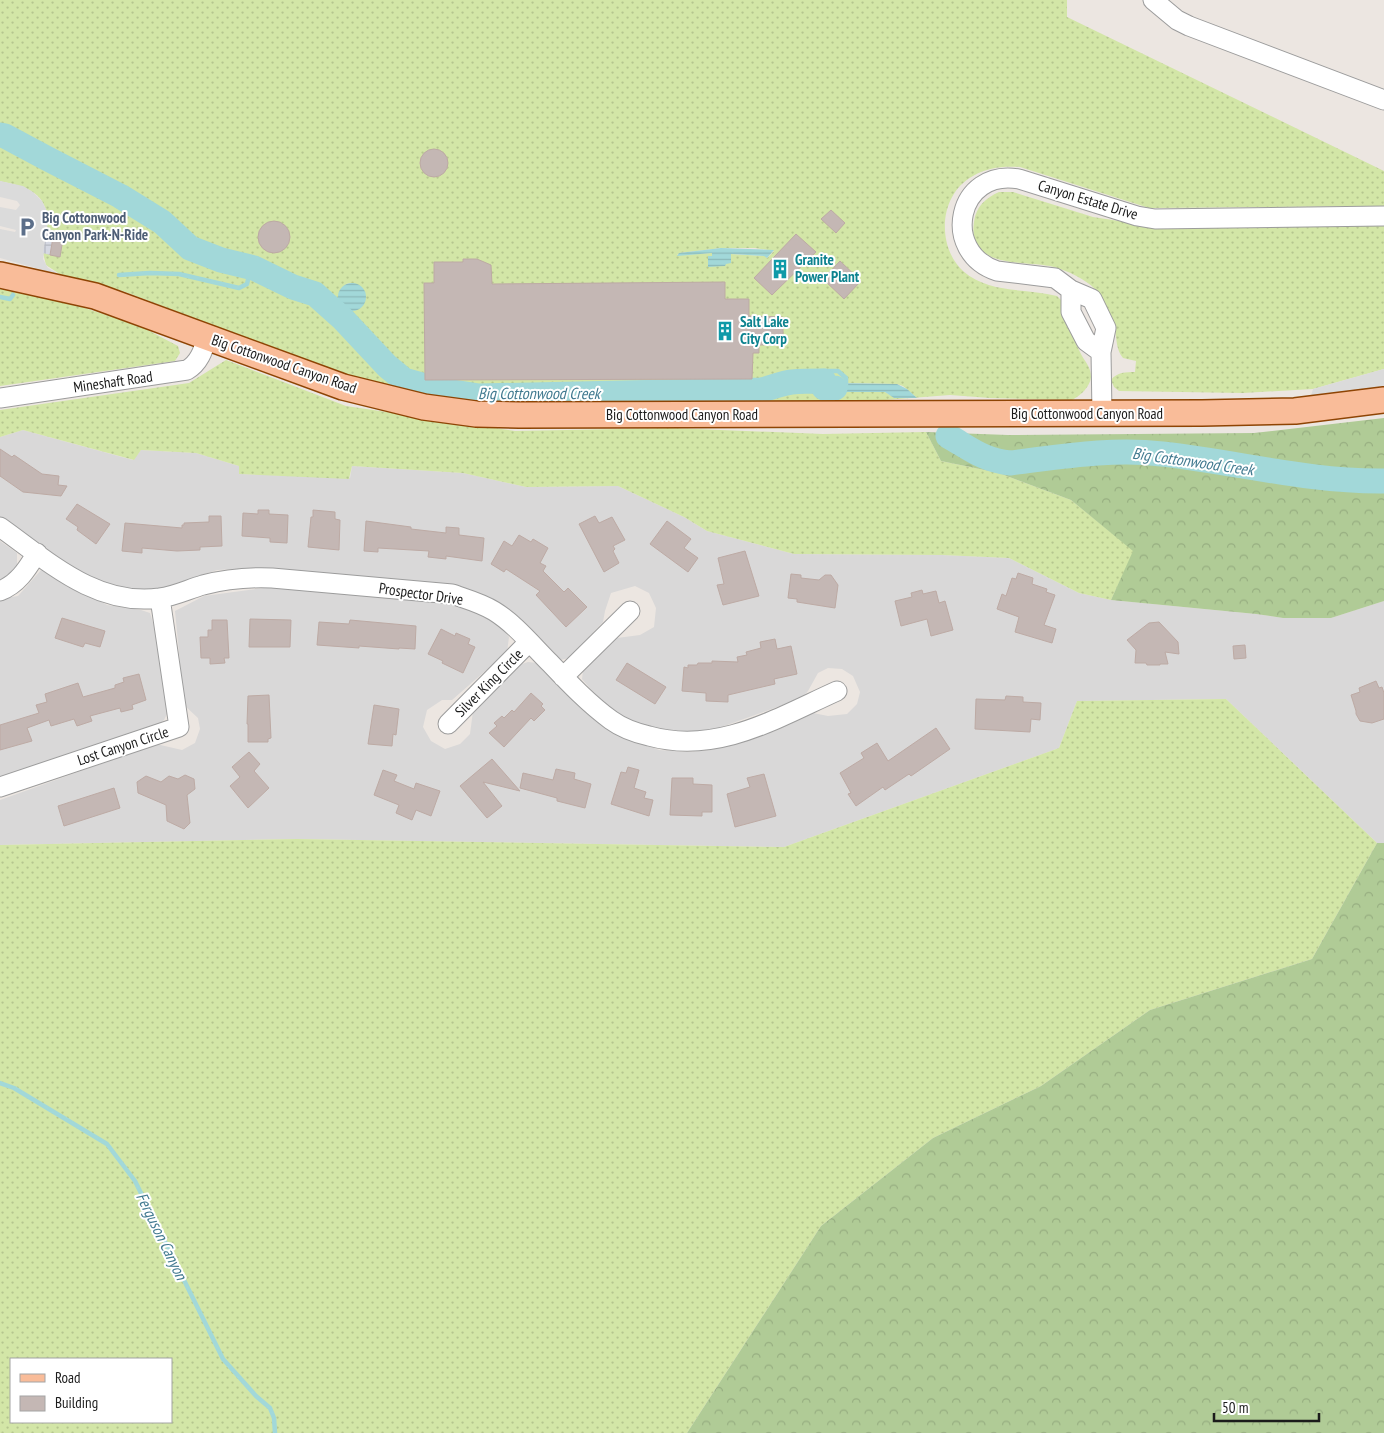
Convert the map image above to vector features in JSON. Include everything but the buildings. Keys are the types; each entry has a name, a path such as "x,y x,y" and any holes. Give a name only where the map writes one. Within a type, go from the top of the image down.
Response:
{"main road":[{"name":"Big Cottonwood Canyon Road","path":"0,275 95,296 343,387 424,406 476,414 1102,414 1295,411 1384,400"}],"street":[{"path":"1153,0 1177,20 1189,26 1384,100"},
{"name":"Canyon Estate Drive","path":"1102,414 1101,352 1106,328 1098,311 1092,300 1071,290 1056,278 997,271 980,264 972,256 965,243 963,222 968,202 980,186 989,181 1010,177 1137,216 1155,218 1384,216"},
{"name":"Mineshaft Road","path":"0,398 187,370 194,366 200,357 207,338"},
{"name":"Prospector Drive","path":"0,527 86,586 109,595 134,599 160,598 224,580 248,577 452,594 474,601 494,611 513,626 563,677 612,721 635,732 659,739 685,742 713,740 741,734 837,692"},
{"path":"0,591 7,589 17,581 37,553"},
{"name":"Lost Canyon Circle","path":"0,787 179,727 160,598"},
{"path":"563,677 630,611"},
{"name":"Silver King Circle","path":"448,724 529,642"}],"shaded area":[{"name":"Big Cottonwood Canyon Park-N-Ride","path":"0,181 23,186 42,201 48,219 43,259 48,268 61,275 0,258 0,229 15,232 16,230 0,226 0,207 16,210 20,205 17,201 0,197"},
{"path":"47,230 54,231 50,255 43,253"},
{"path":"1384,369 1384,400 1307,409 1313,389"},
{"path":"23,430 133,460 141,450 196,453 239,466 239,474 350,478 352,466 463,473 526,487 618,486 684,517 707,531 794,554 942,555 1009,558 1079,593 1111,600 1283,618 1331,618 1384,601 1384,843 1377,843 1226,699 1077,701 1059,748 784,847 297,839 0,845 0,800 156,744 182,750 195,743 200,729 198,718 184,705 175,611 204,596 270,587 431,601 465,607 501,626 509,637 507,652 452,700 442,700 427,710 423,727 431,741 445,749 460,744 470,734 473,711 522,664 528,662 537,663 618,734 659,750 689,752 711,750 775,731 813,713 828,716 847,714 857,704 860,692 853,676 842,669 828,668 818,673 802,698 702,734 661,732 638,724 605,706 582,679 583,671 617,638 640,635 654,627 656,608 649,593 635,586 611,593 603,622 569,658 556,661 528,629 418,583 258,568 217,570 154,591 130,591 86,578 0,518 0,437"},
{"path":"0,541 17,553 17,568 10,576 0,582"},
{"path":"42,569 107,605 150,613 160,645 168,712 158,726 0,777 0,599 18,596"}],"green space":[{"path":"0,0 1067,0 1067,17 1384,171 1384,206 1149,208 1020,167 990,169 973,176 962,184 953,195 945,221 945,235 948,248 954,260 963,271 973,278 996,287 1057,296 1062,301 1075,340 1091,373 1087,387 1072,400 950,395 917,398 903,386 897,384 835,383 807,375 808,392 885,392 895,398 911,398 542,407 422,398 363,382 123,291 61,275 46,265 43,253 60,256 64,233 47,230 45,208 42,201 36,195 29,190 0,181","holes":["721,248 755,248 774,251 767,258 765,256 731,254 726,264 712,256 712,253 677,255 680,253","346,284 355,284 342,308 337,300"]},
{"path":"999,192 1013,192 1093,217 1145,225 1384,225 1384,369 1313,389 1243,393 1119,391 1114,387 1111,380 1113,377 1125,372 1135,372 1136,361 1123,358 1121,355 1110,314 1095,289 1070,273 1054,267 1000,260 979,248 974,237 975,216 982,203"},
{"path":"0,288 63,301 140,326 178,346 180,353 175,361 0,386"},
{"path":"226,360 346,406 515,431 671,428 823,434 926,432 941,461 999,473 1071,500 1134,551 1111,600 1079,593 1009,558 942,555 794,554 707,531 684,517 618,486 526,487 463,473 352,466 349,479 239,474 239,466 196,453 141,450 134,460 23,430 0,437 0,410 189,383"},
{"path":"1384,418 1384,601 1331,618 1283,618 1111,600 1133,551 1071,500 999,473 941,461 926,432 1008,435 1254,433"},
{"path":"1226,699 1377,843 1312,959 1150,1010 1041,1086 933,1138 821,1226 687,1433 0,1433 0,845 297,839 784,847 1059,748 1077,701"},
{"path":"1377,843 1384,843 1384,1433 687,1433 821,1226 933,1138 1041,1086 1150,1010 1312,959"}],"water":[{"path":"721,248 774,250 767,258 764,256 731,254 731,263 725,266 708,267 708,256 712,256 712,253 677,256 679,253"},
{"path":"352,283 362,287 366,297 362,307 352,311 342,307 338,297 342,287"},
{"path":"807,375 815,375 816,379 835,378 835,383 897,384 907,389 917,398 894,398 885,392 808,392"}],"waterway":[{"name":"Big Cottonwood Creek","path":"0,135 120,196 162,222 190,248 221,260 254,268 293,287 315,294 343,319 387,366 404,380 440,390 479,396 761,390 788,383 808,381 824,381 824,388 835,388"},
{"path":"119,275 179,274 239,288 247,284 251,267"},
{"path":"0,297 10,299 13,295"},
{"path":"824,371 838,371 846,378 846,388"},
{"path":"789,382 807,372 824,371 824,381"},
{"path":"761,390 813,388"},
{"name":"Big Cottonwood Creek","path":"948,436 985,457 1010,463 1086,454 1143,452 1190,457 1300,475 1384,481"},
{"name":"Ferguson Canyon","path":"0,1083 14,1088 107,1144 135,1181 223,1359 256,1396 270,1408 274,1418 275,1433"}],"place":[{"name":"Big Cottonwood Canyon Park-N-Ride","path":"27,227"},
{"name":"Granite Power Plant","path":"780,269"},
{"name":"Salt Lake City Corp","path":"725,331"}]}
